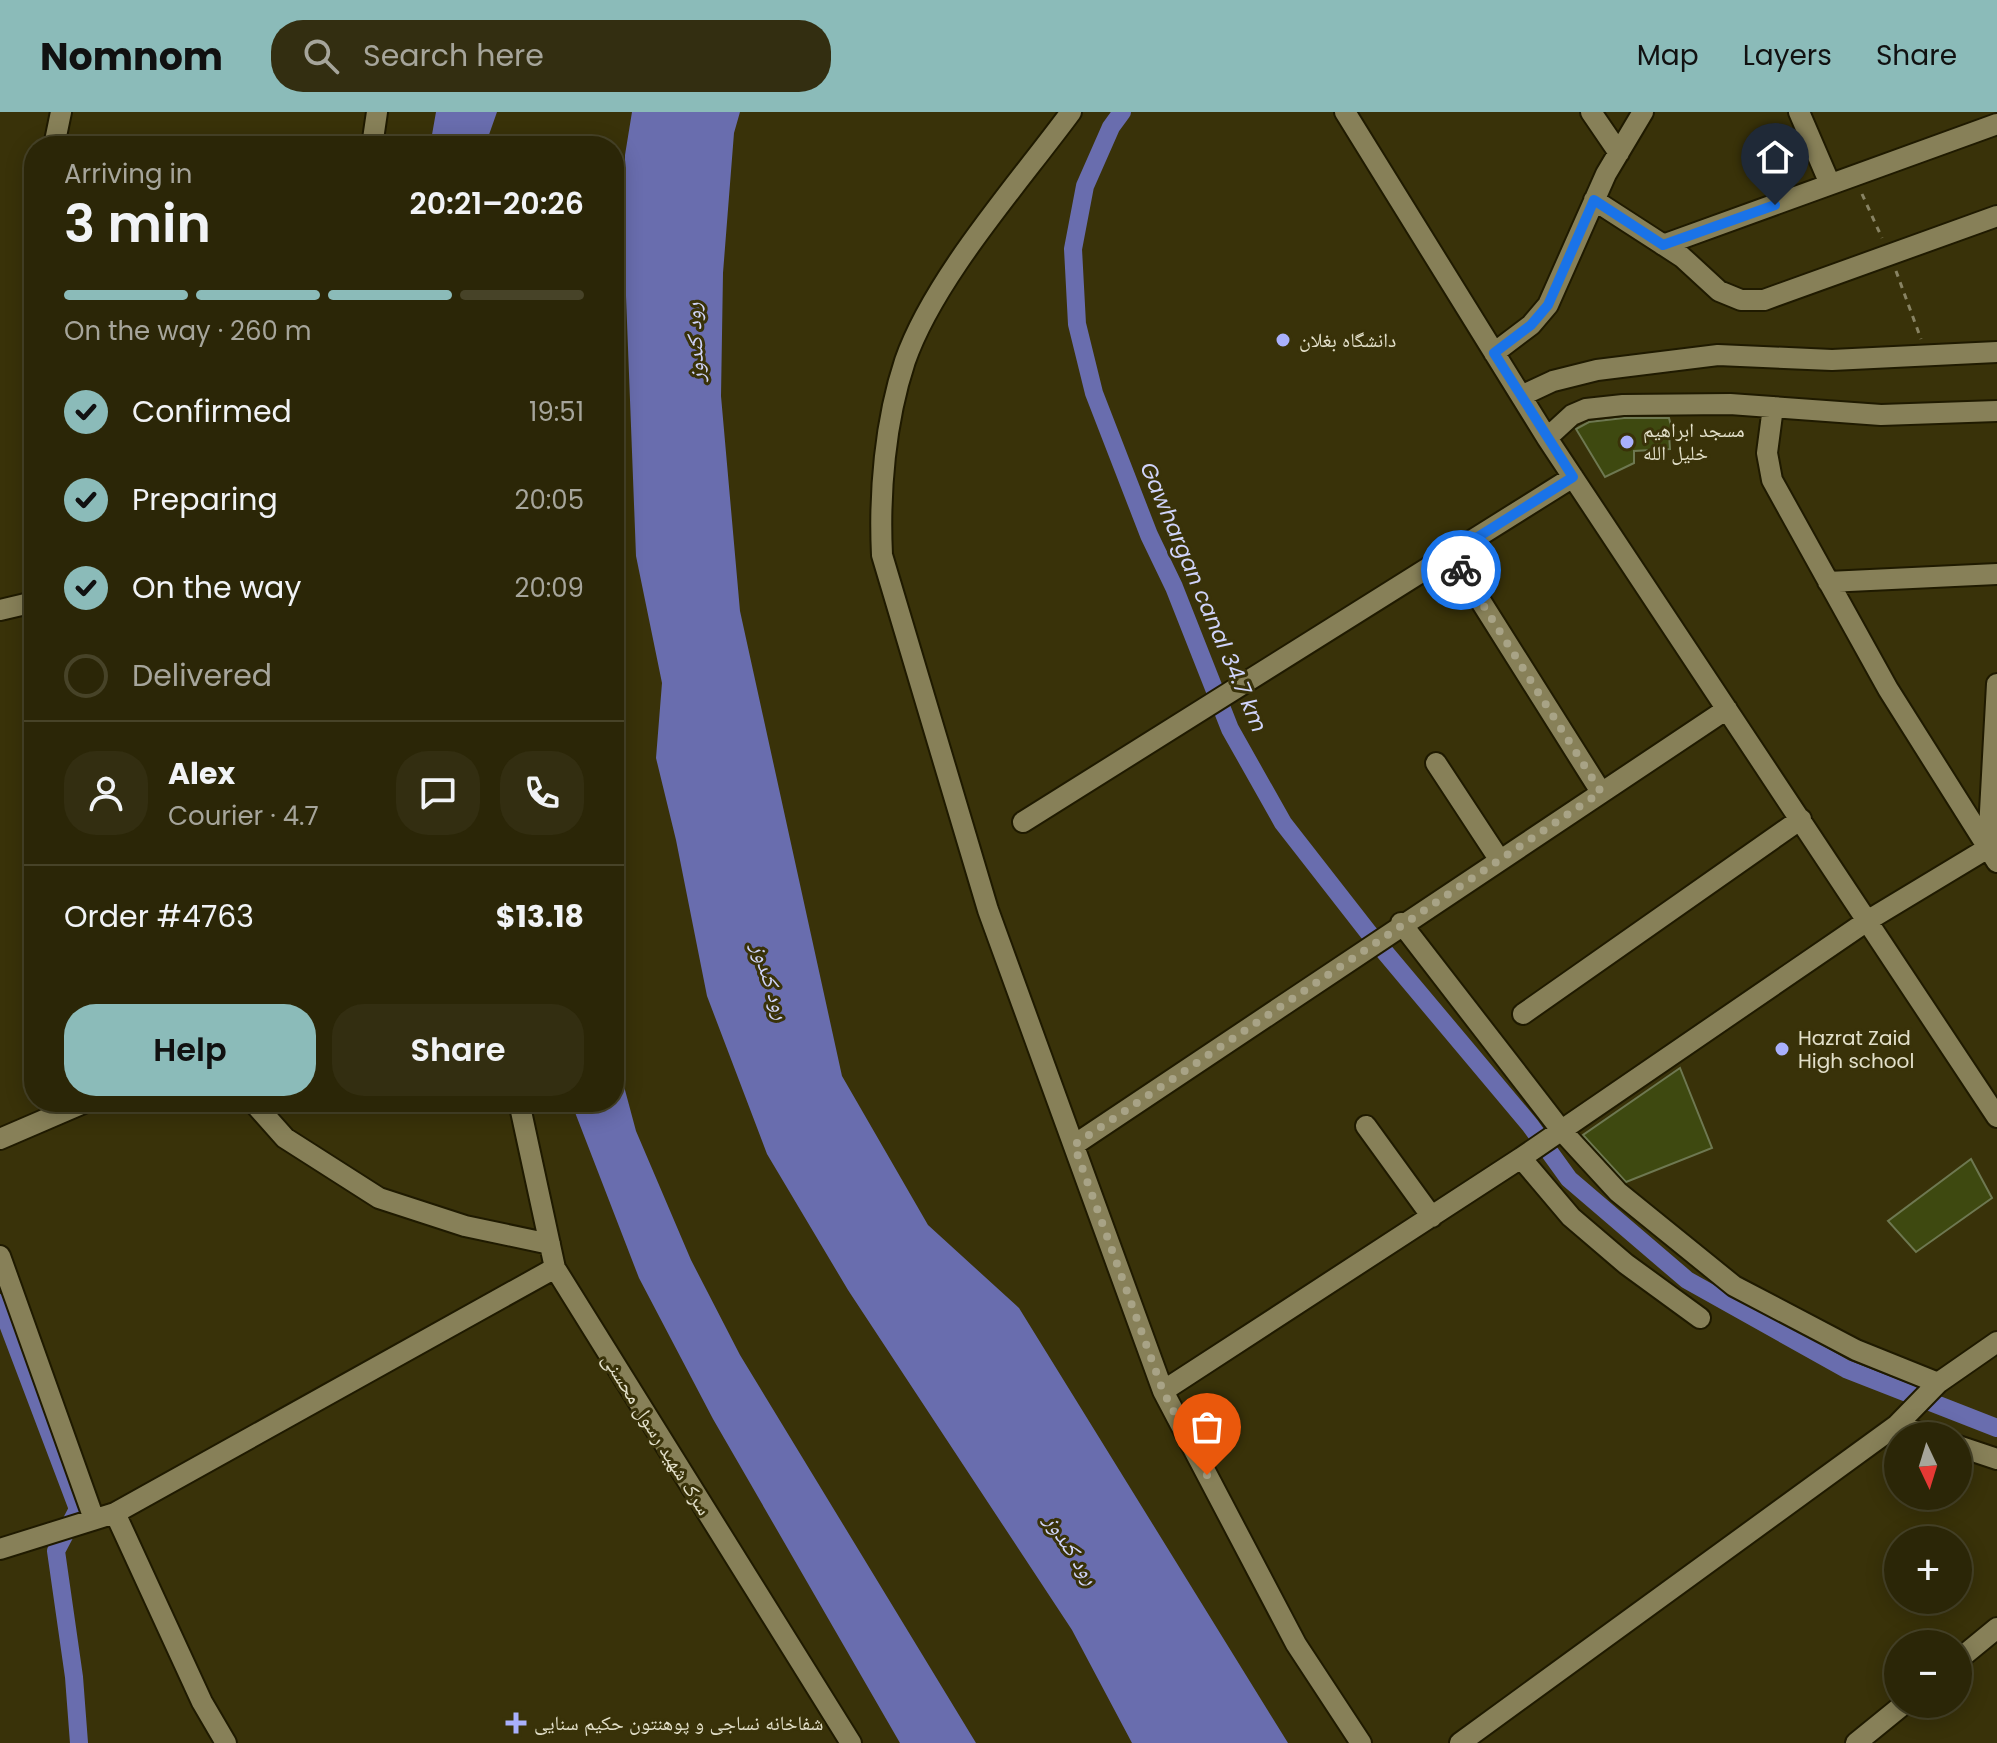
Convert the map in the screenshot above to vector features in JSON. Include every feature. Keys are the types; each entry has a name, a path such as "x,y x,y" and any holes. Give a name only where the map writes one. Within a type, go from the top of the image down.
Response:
{"street":[{"path":"56,136 61,112"},
{"path":"373,136 377,112"},
{"path":"1071,112 950,274 924,318 905,362 883,463 880,509 882,555 988,910 1163,1391 1296,1644 1361,1743"},
{"path":"1345,112 1547,438 1997,1117"},
{"path":"1591,112 1619,153"},
{"path":"1494,353 1531,325 1548,305 1594,200 1643,112"},
{"path":"1799,112 1830,184"},
{"path":"1663,245 1997,124"},
{"path":"1594,200 1682,257 1719,291 1741,300 1764,300 1997,216"},
{"path":"1521,396 1553,381 1597,370 1718,355 1832,360 1997,352"},
{"path":"1547,438 1572,415 1586,409 1699,404 1881,415 1997,411"},
{"path":"1773,407 1767,453 1772,480 1888,689 1994,852"},
{"path":"1023,822 1573,477"},
{"path":"1451,554 1601,792"},
{"path":"1828,582 1997,574"},
{"path":"0,610 24,604"},
{"path":"1994,852 1997,684"},
{"path":"1074,1145 1401,923 1727,709"},
{"path":"1436,763 1499,859"},
{"path":"1523,1014 1801,819"},
{"path":"1163,1391 1521,1158 1867,921 1994,852"},
{"path":"1401,923 1561,1130 1618,1192 1734,1286 1856,1350 1938,1383"},
{"path":"0,1139 63,1112"},
{"path":"262,1112 285,1138 379,1198 465,1226 550,1244"},
{"name":"سرک شهید رسول محسنی","path":"521,1112 555,1268 851,1743"},
{"path":"1366,1126 1432,1217"},
{"path":"1521,1158 1571,1217 1626,1264 1700,1318"},
{"path":"0,1256 94,1519"},
{"path":"0,1549 115,1513 555,1268"},
{"path":"1900,1422 1938,1383 1997,1342"},
{"path":"1460,1743 1884,1434"},
{"path":"1972,1451 1997,1459"},
{"path":"115,1513 202,1702 226,1743"},
{"path":"1972,1649 1997,1628"},
{"path":"1856,1743 1887,1718"}],"path":[{"path":"1854,176 1918,324 1924,355"}],"water":[{"path":"436,112 497,112 489,136 432,136"},
{"name":"رود کندوز","path":"632,112 740,112 734,133 723,273 721,396 740,611 842,1076 928,1225 1019,1308 1288,1743 1132,1743 1072,1630 848,1290 767,1154 707,996 656,758 662,683 636,556 625,270 625,155"},
{"path":"624,1086 636,1131 691,1260 740,1355 976,1743 900,1743 713,1419 639,1278 575,1112 624,1112"}],"building":[{"name":"مسجد ابراهیم خلیل الله","path":"1669,418 1673,434 1669,434 1670,449 1634,451 1634,463 1605,477 1576,429 1589,422"},
{"path":"1680,1068 1712,1148 1626,1182 1583,1135"},
{"path":"1971,1159 1992,1198 1916,1252 1888,1221"}],"waterway":[{"name":"Gawhargan canal 34.7 km","path":"1122,112 1111,127 1085,186 1073,249 1077,324 1094,393 1149,535 1174,587 1230,729 1283,823 1368,932 1530,1125 1569,1179 1687,1280 1846,1369 1997,1428"},
{"path":"0,1303 78,1509 56,1551 74,1677 79,1743"}],"way so far":[{"path":"1207,1475 1163,1391 1074,1145 1601,792 1461,570"}],"place":[{"name":"دانشگاه بغلان","path":"1283,340"},
{"name":"مسجد ابراهیم خلیل الله","path":"1627,442"},
{"name":"Hazrat Zaid High school","path":"1782,1049"},
{"name":"شفاخانه نساجی و پوهنتون حکیم سنایی","path":"516,1723"}],"route":[{"path":"1461,570 1451,554 1573,477 1494,353 1531,325 1548,305 1594,200 1663,245 1775,205"}]}
